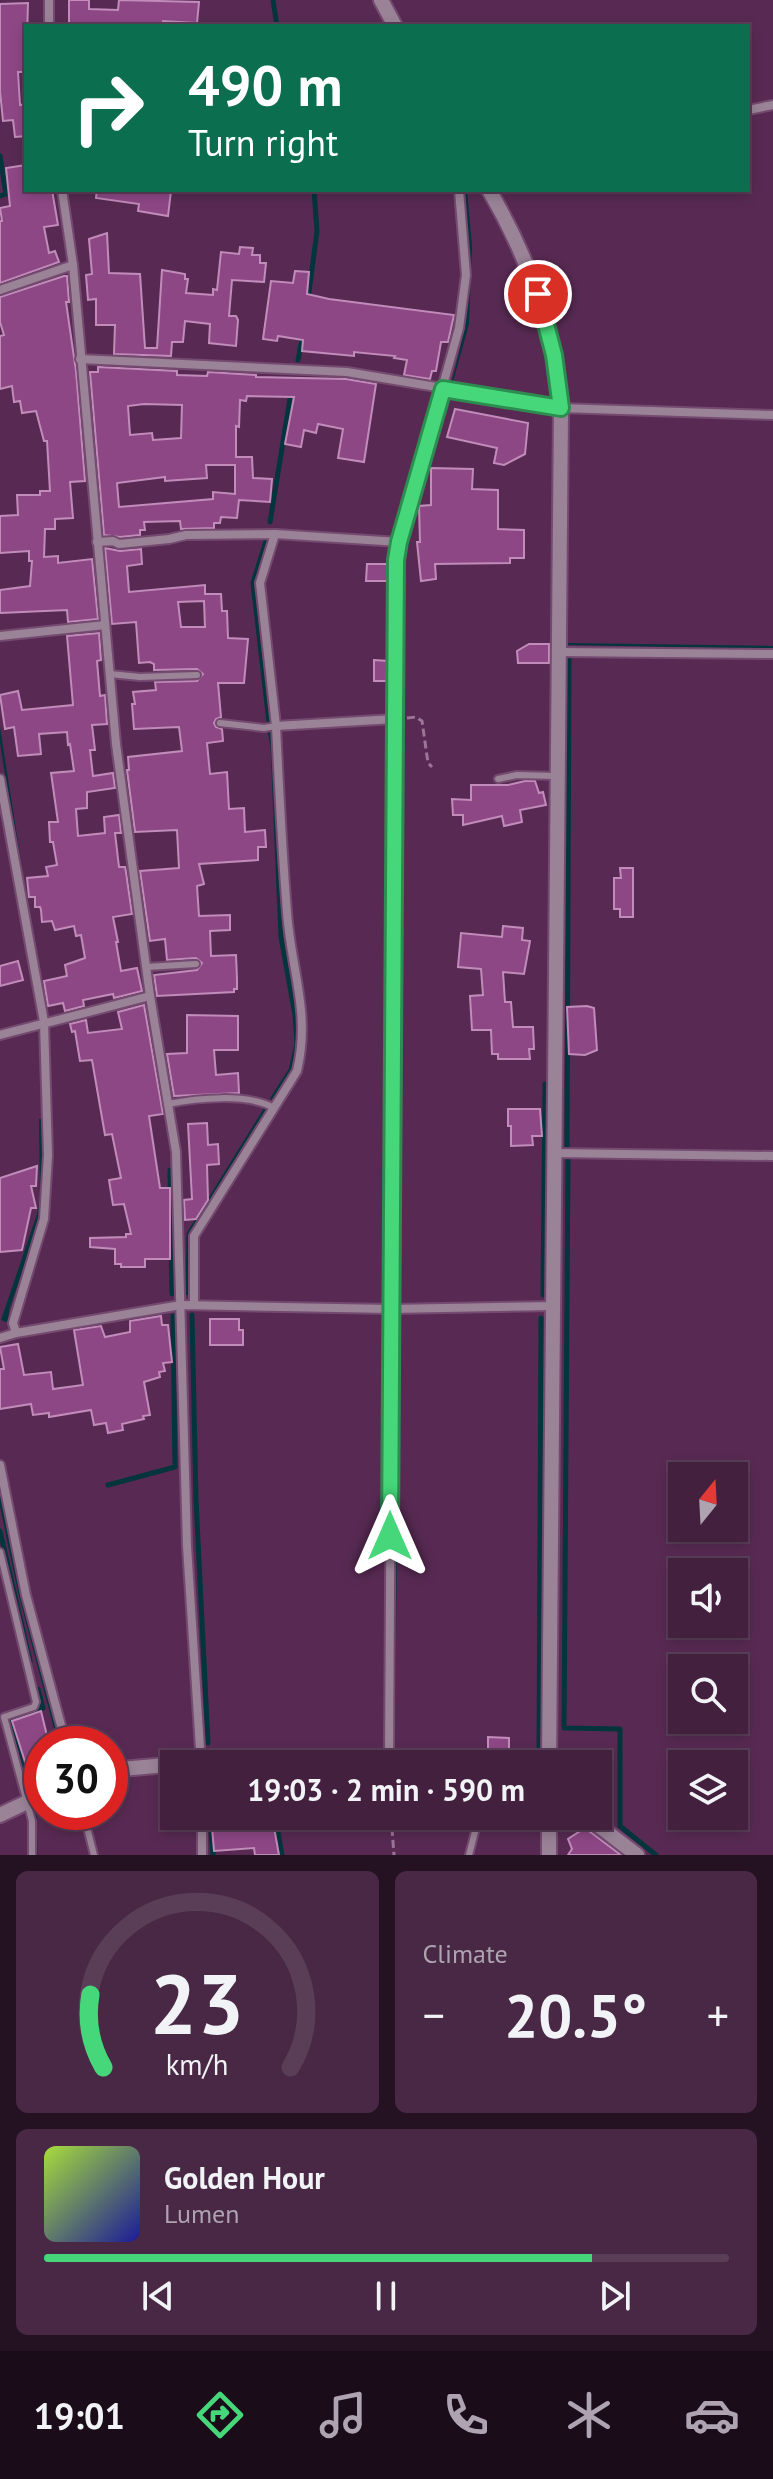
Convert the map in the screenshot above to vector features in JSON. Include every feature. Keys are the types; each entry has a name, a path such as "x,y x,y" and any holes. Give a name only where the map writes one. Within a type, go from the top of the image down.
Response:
{"street":[{"path":"49,0 49,24"},
{"path":"381,0 394,24"},
{"path":"750,110 773,105"},
{"path":"62,192 73,265 116,744 150,996 176,1152 187,1546 200,1750"},
{"path":"389,1750 396,560 459,328 466,275 459,192"},
{"path":"490,192 532,276 554,355 561,408 549,1750"},
{"path":"0,290 73,265"},
{"path":"80,359 347,372 561,408 773,415"},
{"path":"97,542 113,541 119,544 186,535 275,534 399,542"},
{"path":"194,1305 194,1236 297,1071 304,1044 303,1012 287,912 276,726 260,583 275,534"},
{"path":"0,636 105,625"},
{"path":"558,652 773,654"},
{"path":"276,726 394,719"},
{"path":"0,779 44,1022 48,1155 44,1219 13,1323 16,1333"},
{"path":"0,1035 150,996"},
{"path":"554,1153 773,1156"},
{"path":"0,1338 181,1305 391,1309 554,1306"},
{"path":"0,1465 26,1595 61,1726"},
{"path":"128,1769 160,1766"},
{"path":"0,1815 24,1803"},
{"path":"202,1830 202,1855"},
{"path":"549,1830 549,1855"},
{"path":"604,1830 637,1855"}],"lane":[{"path":"110,674 140,677 197,675"},
{"path":"220,723 264,728 276,726"},
{"path":"498,779 517,775 557,776"},
{"path":"146,967 196,964"},
{"path":"168,1104 255,1100 274,1108"},
{"path":"0,1552 36,1702 34,1707 4,1717 24,1794"},
{"path":"32,1830 32,1855"},
{"path":"88,1830 94,1855"},
{"path":"469,1855 475,1830"}],"path":[{"path":"405,718 416,717 422,721 428,763 432,767"},
{"path":"392,1830 394,1855"}],"shaded area":[{"path":"464,192 467,192 472,246 469,324 413,526 409,526 460,350 467,308 468,240"},
{"path":"568,645 773,646 773,649"},
{"path":"399,655 403,655 399,1294 395,1294"},
{"path":"0,727 37,964 35,965 0,743"},
{"path":"39,1119 43,1119 45,1175 41,1218 9,1310 8,1323 1,1320 40,1197"},
{"path":"396,1319 399,1319 395,1750 392,1750"},
{"path":"0,1490 21,1593 56,1726 53,1726 18,1592 0,1507"}],"building":[{"path":"69,0 89,0 89,9 118,10 119,0 199,2 197,23 69,24"},
{"path":"28,3 27,24 24,24 24,72 18,72 20,105 24,104 24,136 15,137 13,120 3,121 0,4"},
{"path":"24,165 24,192 52,192 58,225 44,227 49,253 55,251 59,262 0,283 0,208 10,206 6,168"},
{"path":"97,192 171,192 168,216 138,211 139,204 96,198"},
{"path":"107,233 109,273 140,274 145,348 157,348 162,270 185,274 185,279 188,279 186,293 213,295 213,289 217,290 221,252 239,254 240,247 253,248 252,255 260,255 260,263 266,263 264,282 232,280 229,316 236,316 238,320 236,346 209,343 210,324 185,321 183,342 172,342 171,356 114,354 115,325 96,325 96,299 88,300 86,275 92,274 89,239"},
{"path":"295,271 309,272 307,294 454,315 448,342 441,342 436,371 432,371 430,379 404,375 407,360 395,356 302,351 303,340 278,336 277,341 263,339 271,281 293,283"},
{"path":"67,276 69,302 66,302 76,371 85,481 70,482 73,518 55,519 55,529 45,529 44,557 58,556 58,563 92,559 98,619 68,622 67,610 0,613 0,590 30,586 32,561 29,561 29,551 0,553 0,516 18,515 17,495 40,495 40,491 50,491 47,441 44,441 36,411 22,413 20,401 14,402 12,386 0,389 0,336 4,335 0,322 0,297"},
{"path":"98,367 177,371 177,375 207,376 208,372 256,377 346,379 376,384 364,462 338,458 343,429 318,424 316,433 304,430 301,447 285,444 294,397 247,396 246,401 240,400 236,457 252,457 253,478 272,479 270,502 239,500 237,518 221,517 220,523 214,523 214,528 181,529 180,521 144,522 145,530 140,530 140,535 104,535 90,372 98,372","holes":["182,405 181,438 153,440 152,433 130,435 128,406","206,465 235,465 235,494 213,492 213,499 119,507 117,483 165,477 165,481 207,478"]},
{"path":"455,409 528,423 525,454 504,465 494,463 497,448 447,437"},
{"path":"431,468 473,469 472,489 498,490 498,529 524,530 524,558 510,558 510,563 435,564 436,579 421,581 417,542 420,542 419,506 431,505"},
{"path":"105,548 120,551 141,549 142,564 127,566 129,592 205,585 205,594 221,594 222,611 227,611 228,638 248,639 244,683 218,683 221,717 214,723 222,729 223,741 207,743 210,774 227,772 229,809 244,808 245,832 265,830 266,847 258,847 258,860 199,864 204,884 197,886 199,916 230,915 230,930 210,931 211,956 236,955 237,989 234,992 157,996 154,975 197,970 202,963 196,958 167,960 165,939 150,941 140,871 179,868 177,830 135,832 128,757 182,751 179,727 134,729 133,692 156,690 155,682 197,681 203,674 197,669 154,670 154,664 150,662 139,663 136,622 112,624","holes":["204,601 205,627 181,627 178,602"]},
{"path":"367,564 389,564 389,581 366,581"},
{"path":"99,633 101,660 97,661 100,696 105,695 107,724 92,725 95,750 90,750 93,776 113,773 115,788 87,792 87,808 76,809 78,836 105,833 104,817 119,815 121,833 115,833 119,867 125,867 132,914 113,917 116,942 121,971 137,968 142,991 114,998 113,994 83,1000 84,1006 65,1011 63,1003 48,1006 44,981 67,976 65,965 85,958 81,935 76,936 74,926 55,930 52,921 42,922 40,907 35,907 35,897 29,897 27,878 48,876 46,867 57,865 53,842 50,842 49,822 58,822 51,773 74,771 70,744 67,732 39,734 41,754 18,756 14,727 5,729 0,695 18,691 22,710 73,705 67,636"},
{"path":"529,644 549,644 549,663 518,663 517,651"},
{"path":"374,660 388,661 387,681 374,681"},
{"path":"535,781 539,793 543,792 546,805 520,810 522,822 504,826 502,816 463,825 463,815 453,815 452,799 471,800 471,785 508,785"},
{"path":"620,868 633,868 633,917 620,917 620,909 614,909 614,878 621,878"},
{"path":"503,926 523,928 522,940 530,941 524,974 503,972 505,1002 511,1002 513,1027 533,1027 534,1049 529,1049 530,1059 498,1059 498,1054 492,1054 491,1030 472,1030 470,996 483,995 481,969 458,967 461,933 502,937"},
{"path":"18,961 23,980 0,986 0,966"},
{"path":"144,1005 163,1114 149,1116 160,1188 170,1188 170,1259 145,1259 145,1267 121,1267 121,1264 115,1264 115,1249 90,1247 90,1238 126,1237 126,1234 131,1234 124,1204 113,1205 109,1180 121,1178 112,1134 105,1135 92,1060 80,1061 75,1031 72,1032 70,1024 86,1020 88,1033 122,1029 118,1012"},
{"path":"567,1007 594,1008 597,1050 585,1055 569,1054"},
{"path":"187,1015 238,1016 238,1050 214,1050 216,1075 238,1073 239,1093 174,1096 167,1054 187,1053"},
{"path":"508,1109 540,1109 542,1136 532,1136 533,1145 511,1146"},
{"path":"207,1123 208,1145 218,1144 219,1164 207,1165 208,1200 196,1219 185,1220 184,1200 192,1199 188,1124"},
{"path":"37,1166 36,1186 31,1186 36,1208 31,1208 22,1250 0,1252 0,1178"},
{"path":"161,1316 162,1325 168,1325 172,1362 163,1363 165,1371 159,1372 160,1377 144,1382 150,1415 143,1416 144,1419 122,1424 123,1430 108,1433 106,1423 94,1425 91,1410 49,1417 49,1413 33,1415 31,1404 0,1409 0,1369 4,1369 0,1347 18,1344 24,1375 51,1372 53,1389 83,1385 74,1330 101,1326 105,1337 130,1332 130,1321"},
{"path":"210,1319 239,1319 243,1345 210,1345"},
{"path":"41,1711 45,1726 24,1726 24,1759 12,1721"},
{"path":"488,1737 509,1738 509,1750 488,1750"},
{"path":"212,1830 275,1830 279,1855 255,1855 254,1848 214,1851"},
{"path":"588,1830 621,1855 568,1855 572,1849 568,1839"}],"waterway":[{"path":"273,0 277,24"},
{"path":"0,156 6,194 0,196"},
{"path":"308,300 317,231 314,192"},
{"path":"298,360 303,334"},
{"path":"270,522 291,393"},
{"path":"405,550 408,537"},
{"path":"267,538 253,583 269,722"},
{"path":"567,1149 569,655"},
{"path":"270,730 281,937 297,1044 291,1070 273,1098"},
{"path":"543,1295 545,1084"},
{"path":"188,1293 189,1234 267,1108"},
{"path":"568,1160 564,1728 620,1729 620,1826 656,1855"},
{"path":"170,1170 172,1294"},
{"path":"192,1315 196,1500 208,1743"},
{"path":"108,1485 175,1467 173,1316"},
{"path":"539,1750 541,1318"},
{"path":"0,1531 30,1661"},
{"path":"24,1776 10,1718 43,1708 38,1689"},
{"path":"34,1830 35,1854"},
{"path":"211,1830 213,1855"},
{"path":"278,1830 282,1855"}],"route":[{"path":"390,1536 396,560 443,389 561,408 554,355 538,294"}]}
